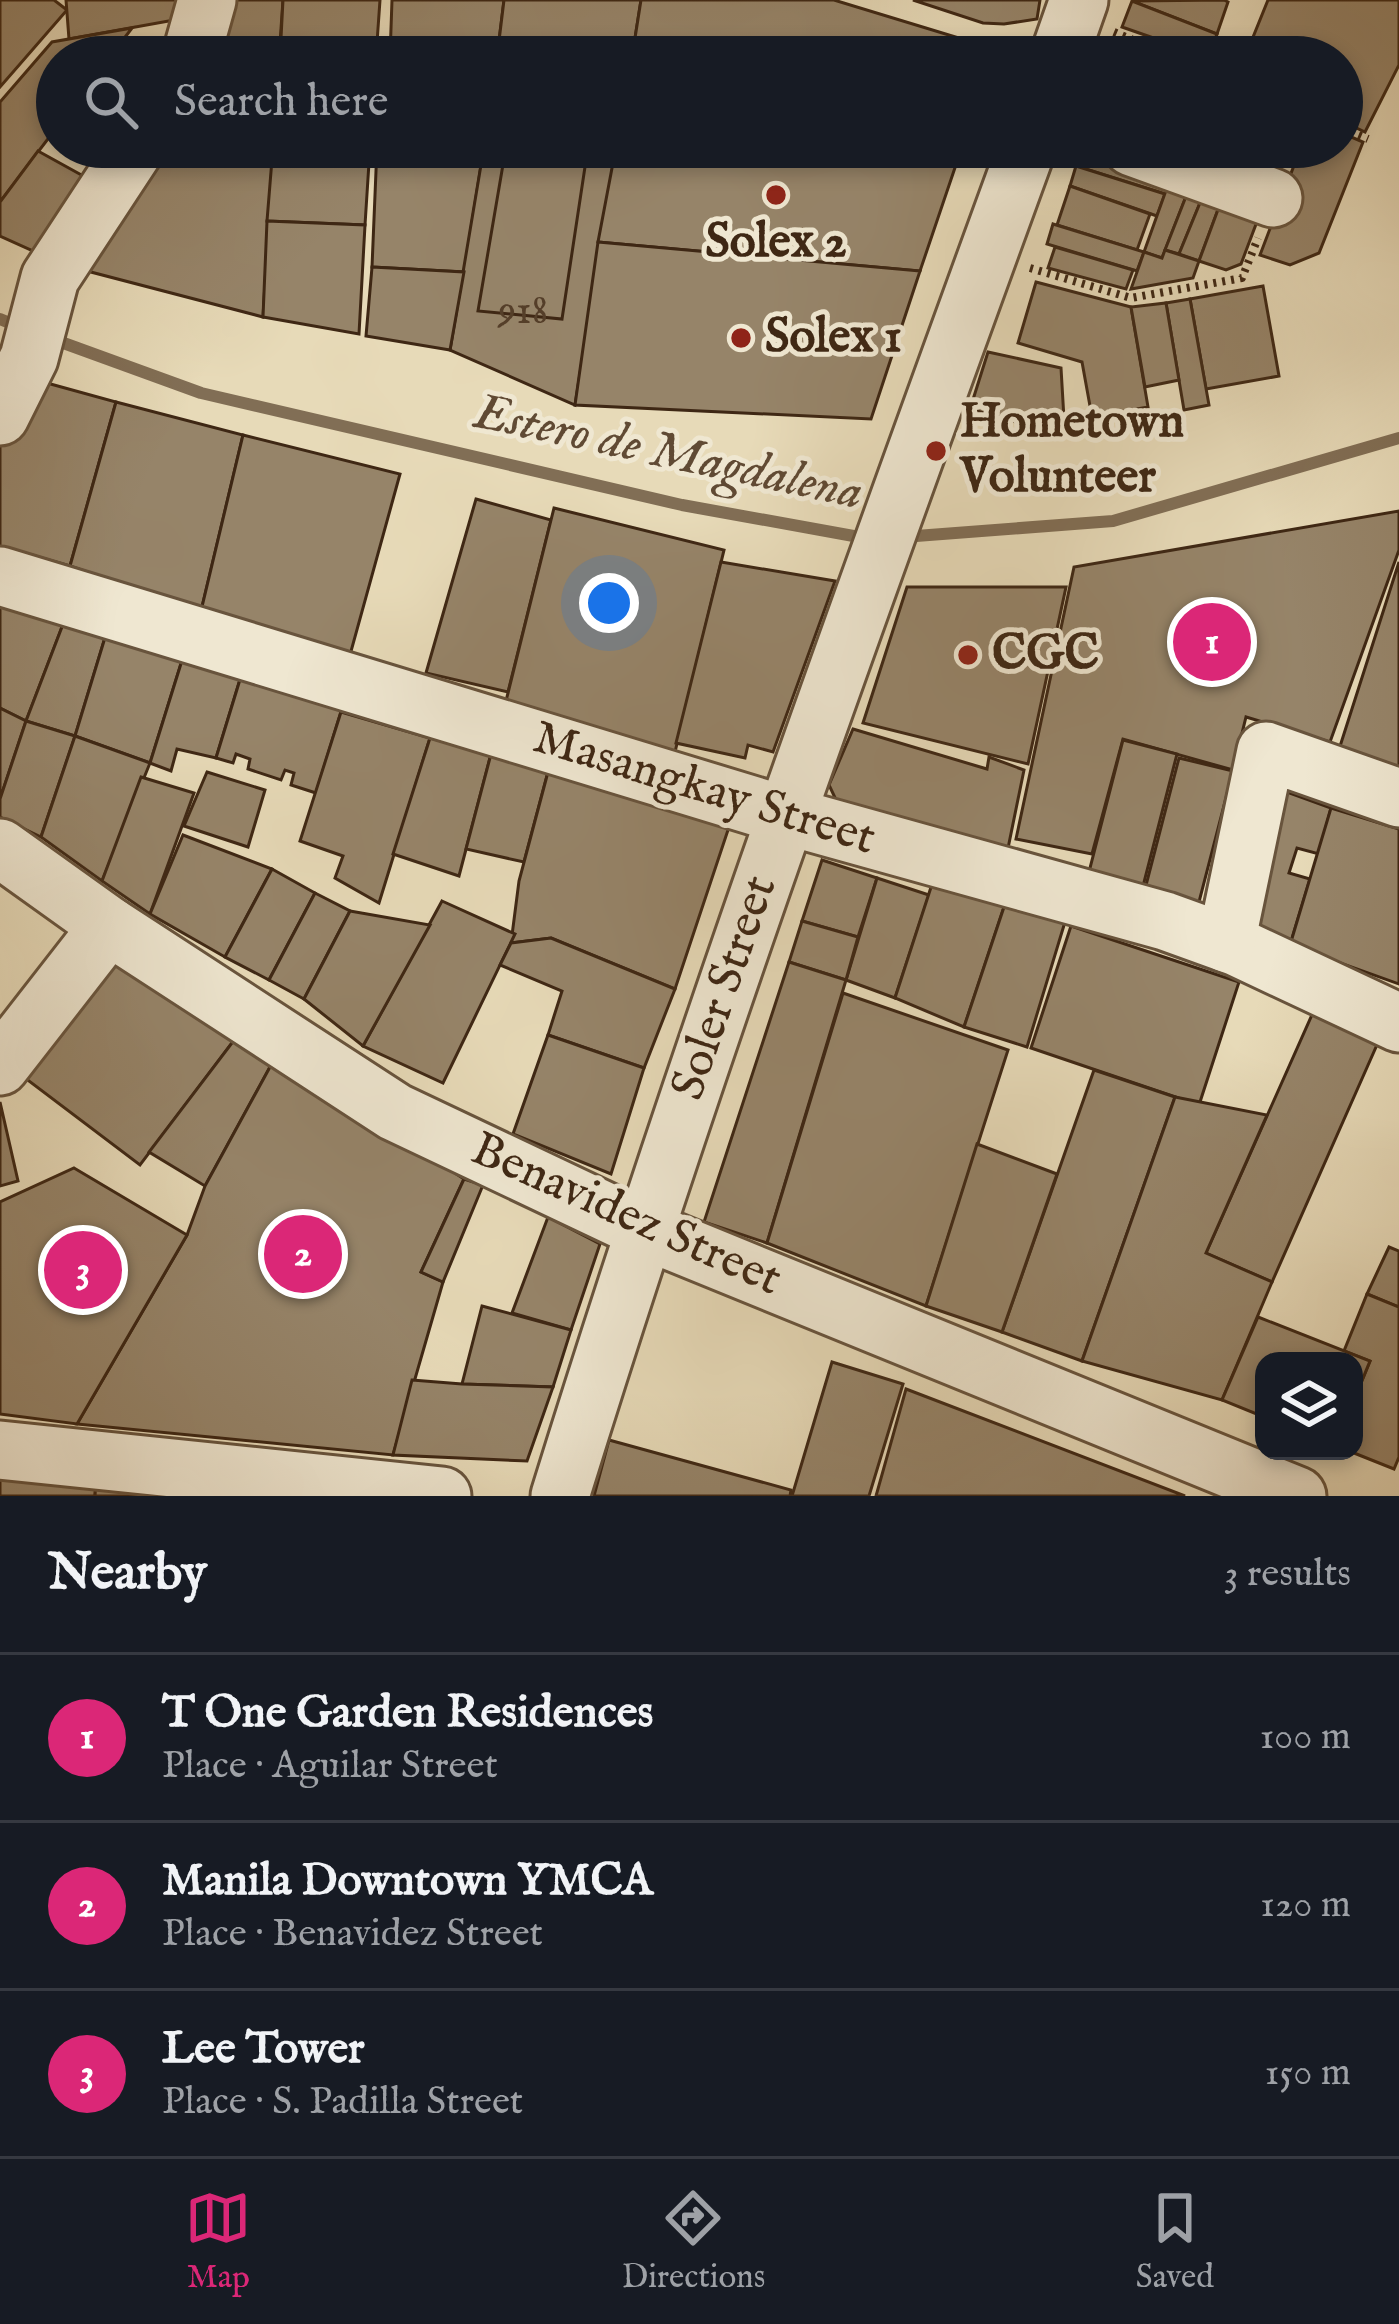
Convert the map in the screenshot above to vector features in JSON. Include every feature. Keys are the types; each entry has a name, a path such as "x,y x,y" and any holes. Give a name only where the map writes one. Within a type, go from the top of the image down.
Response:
{"street":[{"path":"197,36 207,0"},
{"path":"0,416 29,358 50,278 122,168"},
{"name":"Soler Street","path":"560,1496 642,1229 784,815 1019,168"},
{"path":"1190,168 1274,198"},
{"name":"Masangkay Street","path":"0,576 784,815 1165,921 1226,943 1399,1022"},
{"path":"1226,943 1266,751 1399,798"},
{"name":"Benavidez Street","path":"0,848 109,926 395,1112 642,1229 1297,1496"},
{"path":"0,1066 109,926"},
{"path":"0,1450 442,1496"}],"path":[{"path":"1070,24 1108,36"},
{"path":"1363,137 1368,139"},
{"path":"987,255 1131,298 1242,278"}],"building":[{"path":"0,0 54,0 67,10 44,36 36,36 36,46 0,87"},
{"path":"66,0 201,0 202,15 69,36"},
{"path":"214,0 283,0 280,36 204,36"},
{"path":"283,0 380,0 377,36 281,36"},
{"path":"392,0 504,0 500,36 391,36"},
{"path":"504,0 641,0 635,36 500,36"},
{"path":"641,0 834,0 952,36 635,36"},
{"path":"913,0 1040,0 1037,19 1004,24 983,23"},
{"path":"1268,0 1399,0 1399,65 1365,132 1363,36 1253,36"},
{"path":"1132,1 1228,2 1217,34"},
{"path":"1132,1 1217,34 1148,36 1122,27"},
{"path":"132,28 126,36 86,36"},
{"path":"36,60 36,155 0,202 0,102"},
{"path":"36,154 36,168 69,168 114,193 64,265 0,236 0,202"},
{"path":"130,168 272,168 263,317 64,265"},
{"path":"271,168 369,168 365,225 267,221"},
{"path":"376,168 481,168 464,272 372,267"},
{"path":"480,168 613,168 575,405 450,350"},
{"path":"502,168 585,168 562,319 478,311"},
{"name":"Solex 2","path":"612,168 955,168 920,271 598,242"},
{"path":"1075,168 1082,168 1165,194 1157,216 1070,186"},
{"path":"1082,168 1174,168 1165,194"},
{"path":"1174,168 1194,176 1162,258 1144,252"},
{"path":"1231,168 1274,168 1266,188"},
{"path":"1293,168 1353,168 1319,253 1290,265 1260,255"},
{"path":"1194,176 1209,181 1179,254 1165,250"},
{"path":"1209,181 1226,188 1199,261 1179,254"},
{"path":"1070,186 1150,214 1137,250 1057,225"},
{"path":"1226,188 1264,203 1241,264 1226,270 1199,261"},
{"path":"267,221 365,225 359,334 263,317"},
{"path":"1053,224 1144,252 1137,271 1047,244"},
{"name":"Solex 1","path":"598,242 920,271 871,419 575,405"},
{"path":"1055,247 1133,270 1126,289 1048,268"},
{"path":"1165,250 1199,261 1193,278 1131,289 1144,252 1162,258"},
{"path":"372,267 464,272 450,350 366,336"},
{"path":"1036,282 1131,307 1148,407 1092,417 1082,362 1018,343"},
{"path":"1263,286 1279,376 1206,389 1190,299"},
{"path":"1190,299 1209,405 1184,410 1166,303"},
{"path":"1166,303 1179,380 1145,387 1131,307"},
{"path":"988,352 1061,368 1065,436 970,409"},
{"path":"36,380 116,402 70,566 0,546 0,446"},
{"path":"116,402 243,435 201,611 70,566"},
{"path":"243,435 400,474 350,655 201,611"},
{"path":"476,499 551,520 508,692 426,673"},
{"path":"554,508 724,550 675,752 504,709"},
{"path":"1399,511 1399,550 1330,742 1246,717 1233,770 1123,739 1092,854 1016,839 1074,567"},
{"path":"721,562 835,581 773,752 748,745 745,758 676,743"},
{"path":"1399,562 1399,789 1334,765"},
{"name":"CGC","path":"907,587 1066,587 1028,764 863,723"},
{"path":"0,598 65,619 26,721 0,708"},
{"path":"65,619 107,631 75,736 26,721"},
{"path":"107,631 184,654 150,763 75,736"},
{"path":"184,654 242,673 216,758 177,749 171,771 150,763"},
{"path":"242,673 343,705 316,793 291,785 294,773 285,770 281,780 248,769 250,759 236,754 233,763 216,758"},
{"path":"0,708 26,721 0,799"},
{"path":"341,712 430,738 379,903 335,878 343,856 300,841"},
{"path":"26,721 75,736 41,837 0,817 0,799"},
{"path":"853,729 987,769 989,757 1024,770 1006,858 837,802 829,785"},
{"path":"75,736 150,763 102,881 41,837"},
{"path":"430,738 491,754 459,876 393,854"},
{"path":"1123,740 1177,754 1143,886 1089,872"},
{"path":"491,754 548,772 524,862 466,849"},
{"path":"1179,758 1233,771 1199,902 1145,889"},
{"path":"207,772 265,790 248,847 184,826"},
{"path":"548,772 729,827 675,989 551,938 511,943 519,881"},
{"path":"141,777 194,793 150,914 102,881"},
{"path":"1278,793 1331,808 1319,854 1297,848 1289,873 1310,879 1290,945 1246,921"},
{"path":"1331,808 1399,829 1399,984 1290,945"},
{"path":"183,835 272,869 225,957 150,914"},
{"path":"822,860 877,878 858,937 802,921"},
{"path":"272,869 315,893 269,980 225,957"},
{"path":"877,878 929,895 895,998 846,980"},
{"path":"934,878 1006,901 964,1027 895,998"},
{"path":"315,893 350,911 304,999 269,980"},
{"path":"442,901 515,934 443,1083 363,1046"},
{"path":"1006,901 1065,922 1027,1047 964,1027"},
{"path":"350,911 430,925 363,1046 304,999"},
{"path":"802,921 858,937 846,980 789,962"},
{"path":"1071,926 1239,982 1199,1105 1031,1048"},
{"path":"551,938 675,989 644,1068 548,1035 562,991 500,965 511,943"},
{"path":"110,940 241,1031 140,1165 21,1075"},
{"path":"789,962 846,980 767,1243 704,1222"},
{"path":"843,993 1008,1050 926,1306 767,1243"},
{"path":"1315,1008 1380,1038 1272,1282 1206,1253"},
{"path":"241,1031 276,1056 205,1186 149,1152"},
{"path":"548,1035 644,1068 611,1174 513,1134"},
{"path":"276,1056 464,1179 421,1272 443,1282 393,1455 77,1424 187,1235 205,1186"},
{"path":"1094,1070 1175,1097 1082,1361 1002,1332"},
{"path":"1175,1097 1267,1115 1206,1253 1272,1282 1222,1400 1082,1361"},
{"path":"0,1102 18,1181 0,1186"},
{"path":"977,1144 1057,1174 1002,1332 926,1306"},
{"path":"74,1168 187,1235 77,1424 0,1414 0,1202"},
{"path":"464,1179 483,1185 443,1282 421,1272"},
{"path":"548,1217 600,1244 571,1330 512,1313"},
{"path":"1389,1247 1399,1251 1399,1307 1367,1294"},
{"path":"1367,1294 1399,1307 1399,1457 1394,1469 1363,1457 1363,1378 1370,1361 1363,1358 1363,1352 1344,1351"},
{"path":"482,1306 571,1330 553,1387 462,1384"},
{"path":"1258,1317 1347,1352 1255,1352 1255,1413 1222,1400"},
{"path":"832,1362 903,1384 869,1496 792,1496"},
{"path":"412,1380 553,1387 527,1461 393,1455"},
{"path":"906,1389 1185,1496 876,1496"},
{"path":"609,1440 791,1490 790,1496 594,1496"},
{"path":"0,1470 96,1479 95,1496 0,1496"},
{"path":"96,1479 193,1496 95,1496"}],"waterway":[{"name":"Estero de Magdalena","path":"0,319 22,328"},
{"name":"Estero de Magdalena","path":"47,337 201,393 682,505 870,539"},
{"name":"Estero de Magdalena","path":"903,537 1113,521 1399,438"}],"place":[{"name":"Solex 2","path":"776,195"},
{"name":"Solex 1","path":"741,338"},
{"name":"Hometown Volunteer","path":"936,451"},
{"name":"T One Garden Residences","path":"1212,642"},
{"name":"CGC","path":"968,655"},
{"name":"Manila Downtown YMCA","path":"303,1254"},
{"name":"Lee Tower","path":"83,1270"}]}
